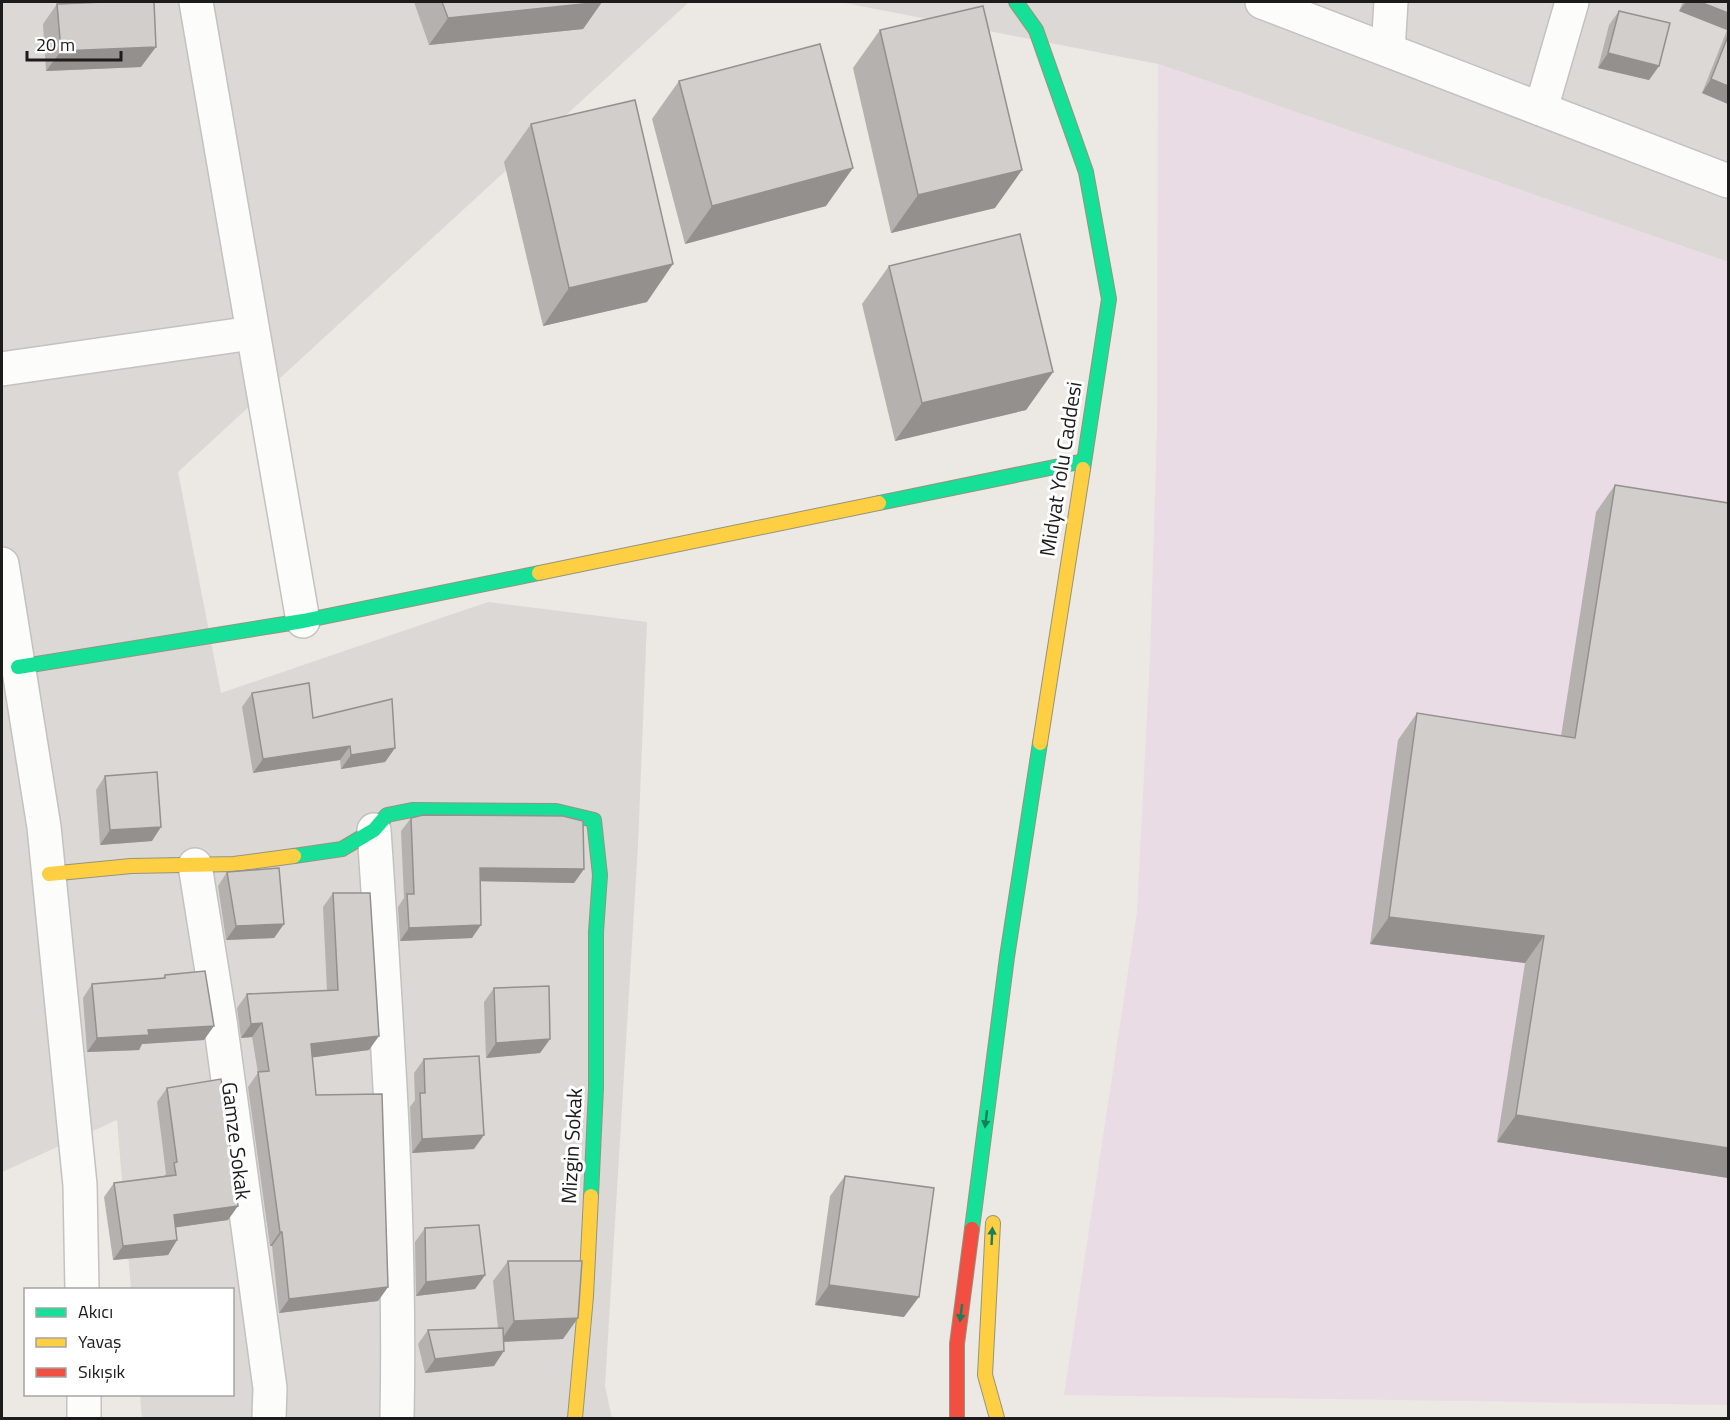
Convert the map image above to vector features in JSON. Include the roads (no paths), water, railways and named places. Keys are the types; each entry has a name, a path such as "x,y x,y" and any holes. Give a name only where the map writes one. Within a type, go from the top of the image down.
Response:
{"street":[{"path":"196,2 303,621"},
{"name":"Midyat Yolu Caddesi","path":"1007,957 1109,298 1086,172 1036,30 1016,2"},
{"path":"1262,2 1728,181"},
{"path":"1388,50 1391,2"},
{"path":"1541,109 1572,2"},
{"path":"2,369 252,333"},
{"path":"18,667 303,621 1084,461"},
{"path":"2,564 44,827 80,1185 82,1288"},
{"name":"Mizgin Sokak","path":"374,830 387,815 412,810 556,811 594,820 600,875 596,932 596,1088 586,1296 575,1419"},
{"path":"49,874 79,873 131,866 234,864 342,849 374,830 387,1024 398,1328 397,1419"},
{"name":"Gamze Sokak","path":"195,864 220,1021 270,1388 268,1419"},
{"path":"997,1148 1007,957"},
{"path":"957,1419 957,1344 1007,957"},
{"path":"994,1208 985,1375 997,1419"},
{"path":"84,1396 84,1419"}]}
